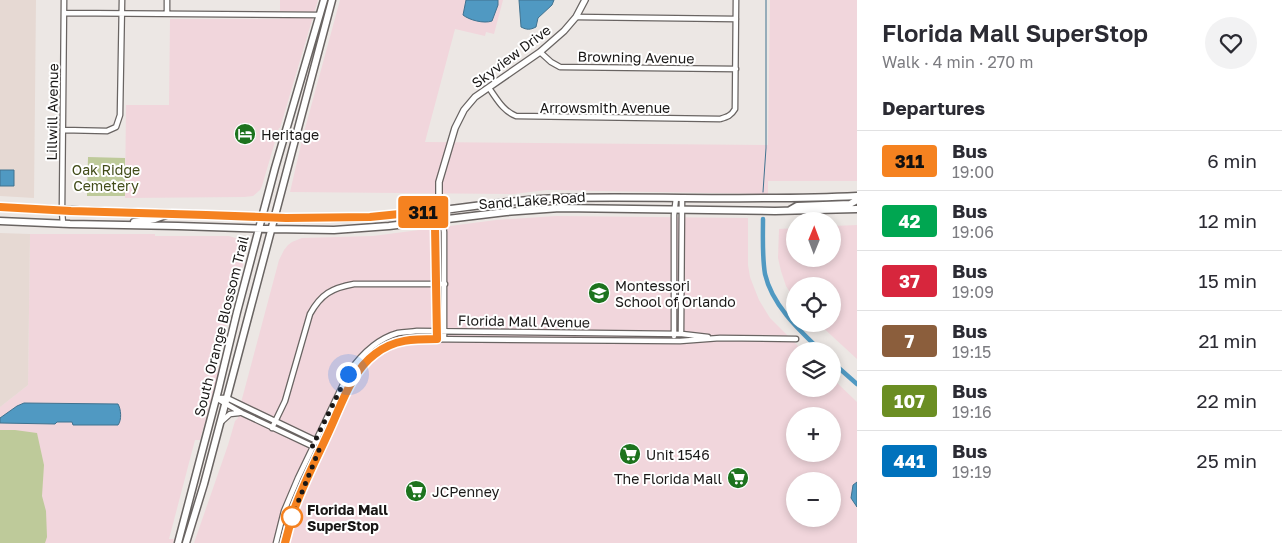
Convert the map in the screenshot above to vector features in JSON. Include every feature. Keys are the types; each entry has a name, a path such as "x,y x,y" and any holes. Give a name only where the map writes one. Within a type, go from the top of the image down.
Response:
{"main road":[{"name":"South Orange Blossom Trail","path":"186,543 220,424 332,0"},
{"name":"South Orange Blossom Trail","path":"178,543 281,146 323,2"},
{"path":"323,2 328,16"},
{"path":"320,14 325,21 325,26"},
{"path":"786,211 797,206 850,204 857,198"},
{"name":"Sand Lake Road","path":"0,207 62,211 274,218 370,217 535,199 857,198"},
{"path":"534,210 535,199"},
{"name":"Sand Lake Road","path":"0,221 271,230 334,230 534,210 591,208 786,211 857,209"},
{"path":"108,225 155,219 167,214"}],"street":[{"name":"Lillwill Avenue","path":"63,224 64,0"},
{"path":"62,130 107,131 116,127 120,115 122,0"},
{"path":"167,0 167,14"},
{"name":"Skyview Drive","path":"439,220 439,182 456,128 464,110 475,97 540,52 564,31 576,17 585,0"},
{"path":"736,0 736,69"},
{"path":"64,13 320,14"},
{"path":"576,17 736,19"},
{"name":"Browning Avenue","path":"540,52 550,62 560,67 736,69"},
{"name":"Arrowsmith Avenue","path":"489,88 504,109 516,116 720,119 732,114 735,109 736,69"},
{"path":"673,341 675,210 679,198"},
{"path":"679,198 682,210 682,334 680,341"},
{"path":"437,339 435,226 439,220 444,225 444,339"},
{"path":"272,428 285,401 310,314 315,304 324,294 341,286 354,284 444,284"},
{"name":"Florida Mall Avenue","path":"276,543 284,511 298,478 349,372 359,357 386,338 397,333 445,331 674,333 720,338"},
{"path":"621,333 621,340"},
{"name":"Florida Mall Avenue","path":"286,543 294,510 319,450 355,377 374,354 388,345 411,339 680,341 720,338 796,339"},
{"path":"216,398 276,421 323,444"},
{"path":"226,401 242,413 319,450"},
{"path":"220,424 230,414 242,413"}],"shaded area":[{"path":"0,0 36,0 34,198 0,196"},
{"path":"280,0 318,0 260,190 253,196 244,197 125,198 126,105 169,105 170,19 280,19"},
{"path":"340,0 503,0 494,34 486,32 485,36 455,29 425,142 768,145 770,0 857,0 857,181 768,181 768,194 547,190 514,194 290,192 303,136"},
{"name":"The Florida Mall","path":"556,216 748,218 748,265 750,277 759,300 770,318 794,342 786,342 786,397 841,397 841,387 857,402 857,543 194,543 235,421 238,418 279,260 284,250 292,242 302,238 373,236 496,220"},
{"path":"857,225 857,359 841,344 841,342 828,332 841,332 841,277 786,277 786,286 778,258 779,229 786,229 786,268 841,268 841,226"},
{"path":"0,233 30,234 28,385 0,407"},
{"path":"30,234 229,236 239,239 244,247 245,257 215,367 220,368 200,440 195,440 169,539 174,539 173,543 0,543 0,407 28,385"}],"green space":[{"name":"Oak Ridge Cemetery","path":"88,157 125,158 125,196 87,196"},
{"path":"0,430 37,433 44,465 42,496 46,511 47,537 45,543 0,543"}],"water":[{"path":"466,0 498,0 492,21 477,21 463,15"},
{"path":"519,0 554,0 552,5 538,18 536,27 525,29 521,27"},
{"path":"0,170 14,170 14,186 0,186"},
{"path":"24,403 118,404 120,420 118,425 73,425 72,422 57,422 55,424 0,423 0,418"},
{"path":"857,482 857,507 851,498 853,485"}],"waterway":[{"path":"763,192 766,148 766,0"},
{"path":"763,219 763,260 769,285 787,316 812,342"},
{"path":"841,370 857,384"}],"bus line":[{"name":"311","path":"0,207 286,218 390,216 439,210 439,220 435,226 437,339 411,339 388,345 374,354 355,377 319,450 294,510 285,543"}],"place":[{"name":"Heritage","path":"245,134"},
{"name":"Montessori School of Orlando","path":"599,293"},
{"name":"Unit 1546","path":"630,454"},
{"name":"The Florida Mall","path":"738,478"},
{"name":"JCPenney","path":"416,491"},
{"name":"Florida Mall SuperStop","path":"292,517"}],"route":[{"path":"292,517 319,450 312,447 348,374"}]}
